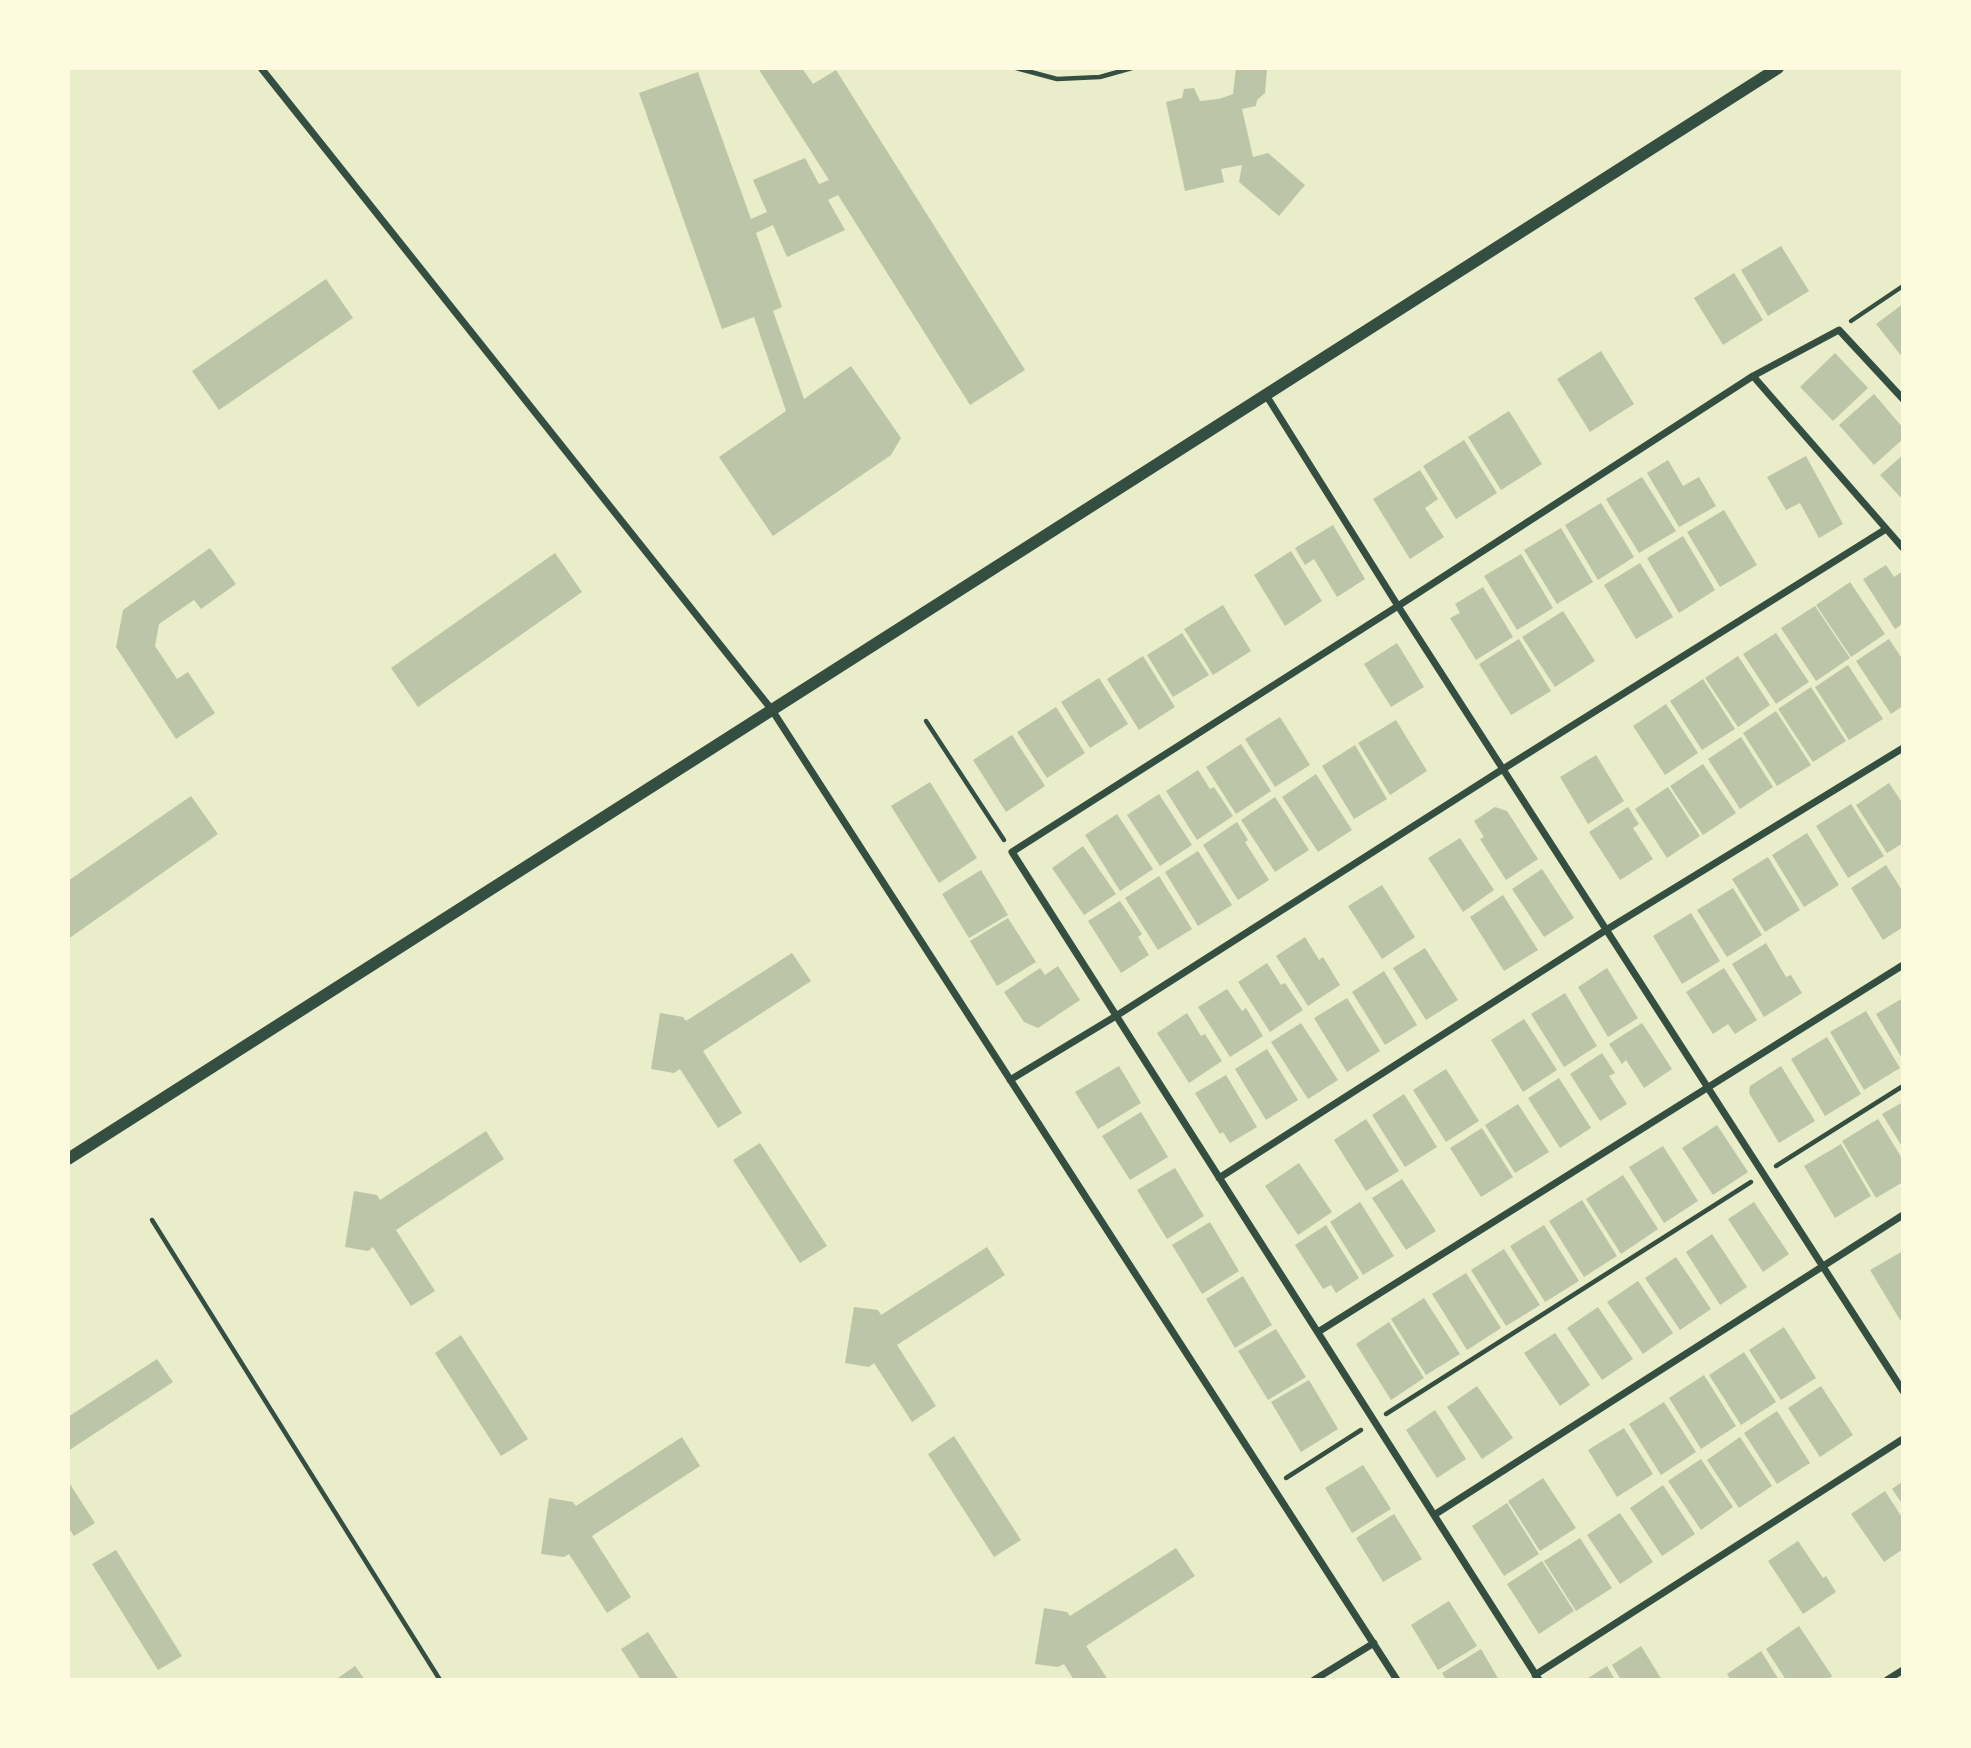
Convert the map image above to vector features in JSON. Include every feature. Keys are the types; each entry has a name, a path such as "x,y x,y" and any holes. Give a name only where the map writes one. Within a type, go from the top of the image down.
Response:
{"street":[{"path":"261,68 772,710 1398,1680"},
{"path":"68,1159 1778,68"},
{"path":"1903,398 1839,330 1753,376 1012,852 1537,1677 1903,1438"},
{"path":"1753,376 1903,548"},
{"path":"1266,395 1398,606 1903,1391"},
{"path":"1010,1080 1116,1016 1503,769 1886,530"},
{"path":"1219,1178 1606,930 1903,748"},
{"path":"1318,1332 1903,965"},
{"path":"1434,1515 1903,1215"},
{"path":"1314,1680 1374,1643"},
{"path":"1887,1680 1903,1670"}],"path":[{"path":"1016,68 1058,79 1100,77 1132,68"},
{"path":"1839,330 1903,286"},
{"path":"926,721 1012,852"},
{"path":"1273,1486 1903,1086"},
{"path":"152,1220 440,1680"}],"building":[{"path":"758,68 802,68 813,84 836,70 1025,370 970,405 838,195 828,200 845,230 787,257 773,225 756,233 782,307 773,311 804,399 851,366 901,438 891,455 773,536 719,457 786,411 754,317 722,329 639,93 698,72 751,219 767,212 753,180 805,158 819,184 829,180"},
{"path":"1236,68 1267,68 1265,93 1257,100 1256,106 1242,109 1253,157 1268,153 1305,185 1279,216 1239,182 1242,165 1221,169 1224,182 1185,191 1166,102 1182,98 1184,89 1194,88 1200,101 1233,94"},
{"path":"1781,246 1809,291 1768,316 1741,270"},
{"path":"1734,273 1763,320 1723,345 1694,298"},
{"path":"326,279 353,318 219,410 192,371"},
{"path":"1903,304 1903,358 1876,324"},
{"path":"1601,351 1634,404 1590,432 1557,379"},
{"path":"1835,353 1868,388 1833,421 1800,387"},
{"path":"1874,394 1903,428 1903,439 1874,465 1839,425"},
{"path":"1509,411 1542,464 1501,490 1468,437"},
{"path":"1464,440 1497,493 1456,519 1423,466"},
{"path":"1903,455 1903,500 1880,475"},
{"path":"1806,456 1843,524 1819,538 1800,503 1786,510 1767,477"},
{"path":"1668,460 1683,486 1699,477 1716,506 1679,527 1647,473"},
{"path":"1420,470 1438,499 1425,508 1444,537 1410,559 1373,499"},
{"path":"1642,477 1676,531 1639,553 1606,499"},
{"path":"1601,503 1634,557 1598,580 1565,525"},
{"path":"1724,510 1757,565 1720,587 1687,532"},
{"path":"1333,525 1365,579 1337,597 1314,559 1305,565 1295,548"},
{"path":"1561,528 1593,582 1557,604 1524,550"},
{"path":"1683,536 1715,590 1679,613 1647,558"},
{"path":"210,548 236,584 201,609 194,600 159,624 155,646 177,679 188,672 215,713 176,739 116,647 123,610"},
{"path":"1291,551 1322,601 1285,626 1254,575"},
{"path":"555,553 582,592 418,707 391,668"},
{"path":"1521,554 1553,608 1517,630 1484,576"},
{"path":"1640,563 1673,617 1636,639 1604,585"},
{"path":"1886,565 1894,577 1903,571 1903,623 1895,629 1863,579"},
{"path":"1850,582 1885,634 1851,657 1816,605"},
{"path":"1483,587 1513,637 1476,660 1450,618 1460,613 1455,604"},
{"path":"1223,605 1251,651 1213,675 1184,629"},
{"path":"1815,606 1850,658 1816,681 1781,628"},
{"path":"1563,611 1595,661 1555,687 1522,637"},
{"path":"1182,633 1209,675 1173,697 1147,655"},
{"path":"1776,633 1809,682 1776,704 1743,654"},
{"path":"1519,639 1551,691 1511,715 1479,664"},
{"path":"1889,639 1903,660 1903,706 1891,714 1856,661"},
{"path":"1397,643 1424,687 1391,707 1364,664"},
{"path":"1143,656 1175,707 1139,730 1107,679"},
{"path":"1738,656 1770,705 1738,727 1705,678"},
{"path":"1848,665 1883,719 1849,740 1815,687"},
{"path":"1099,678 1128,724 1090,748 1061,702"},
{"path":"1703,679 1735,729 1702,750 1670,701"},
{"path":"1811,687 1846,741 1813,762 1778,709"},
{"path":"1666,704 1698,753 1665,775 1633,726"},
{"path":"1056,707 1085,753 1047,778 1017,732"},
{"path":"1776,711 1811,765 1777,786 1743,733"},
{"path":"1280,717 1310,765 1275,787 1245,739"},
{"path":"1396,720 1427,771 1390,795 1358,743"},
{"path":"1012,735 1045,786 1006,812 973,760"},
{"path":"1741,737 1773,787 1740,809 1708,759"},
{"path":"1241,744 1271,791 1236,814 1206,767"},
{"path":"1355,745 1387,799 1354,819 1322,766"},
{"path":"1596,755 1624,801 1588,824 1560,777"},
{"path":"1703,764 1736,813 1703,835 1670,786"},
{"path":"1198,770 1210,789 1214,787 1233,816 1197,840 1166,791"},
{"path":"1316,774 1352,830 1318,852 1282,797"},
{"path":"930,782 977,858 939,883 891,806"},
{"path":"1889,783 1903,804 1903,843 1887,853 1856,805"},
{"path":"1668,787 1700,836 1667,858 1635,809"},
{"path":"1159,794 1192,845 1160,866 1127,815"},
{"path":"191,796 218,834 68,939 68,881"},
{"path":"1275,797 1309,850 1275,872 1241,820"},
{"path":"1851,804 1884,856 1848,878 1816,826"},
{"path":"1495,807 1507,811 1538,859 1506,880 1480,839 1484,837 1474,821"},
{"path":"1628,807 1639,824 1633,828 1653,859 1620,880 1589,832"},
{"path":"1117,814 1153,869 1120,891 1085,835"},
{"path":"1237,822 1248,840 1245,842 1269,880 1238,900 1203,845"},
{"path":"1807,833 1839,885 1804,907 1772,855"},
{"path":"1460,838 1494,890 1463,912 1428,858"},
{"path":"1083,846 1116,894 1084,915 1052,868"},
{"path":"1198,851 1232,905 1198,926 1165,872"},
{"path":"1768,857 1800,910 1765,932 1732,879"},
{"path":"1886,865 1903,892 1903,927 1883,940 1851,888"},
{"path":"1542,869 1574,918 1544,937 1512,889"},
{"path":"981,870 1008,915 969,938 942,894"},
{"path":"1159,876 1192,929 1158,950 1125,898"},
{"path":"1382,885 1415,937 1382,959 1348,906"},
{"path":"1733,888 1762,935 1727,957 1697,910"},
{"path":"1503,895 1538,950 1504,971 1470,917"},
{"path":"1120,901 1142,934 1138,937 1149,955 1121,973 1088,921"},
{"path":"1691,913 1720,961 1682,984 1653,936"},
{"path":"1008,918 1036,962 997,986 970,941"},
{"path":"1305,937 1319,960 1323,957 1340,985 1308,1006 1276,956"},
{"path":"1766,943 1786,977 1791,975 1802,993 1764,1017 1732,964"},
{"path":"1425,948 1458,1000 1426,1020 1393,968"},
{"path":"792,953 811,981 703,1051 742,1113 718,1128 680,1069 674,1073 651,1069 660,1013 683,1017 686,1021"},
{"path":"1267,963 1281,985 1285,983 1303,1010 1270,1032 1238,982"},
{"path":"1058,966 1080,1000 1038,1028 1024,1022 1004,992 1040,968 1045,975"},
{"path":"1607,968 1638,1018 1608,1037 1578,987"},
{"path":"1724,968 1757,1020 1735,1034 1728,1024 1713,1034 1686,992"},
{"path":"1384,971 1417,1025 1385,1045 1352,992"},
{"path":"1227,989 1242,1011 1246,1008 1263,1036 1230,1057 1198,1007"},
{"path":"1565,993 1597,1046 1564,1067 1531,1014"},
{"path":"1347,998 1380,1051 1347,1072 1314,1018"},
{"path":"1903,998 1903,1060 1876,1014"},
{"path":"1866,1011 1900,1068 1864,1090 1830,1032"},
{"path":"1187,1013 1201,1036 1205,1034 1222,1061 1189,1083 1157,1033"},
{"path":"1524,1019 1557,1070 1523,1092 1491,1040"},
{"path":"1301,1023 1338,1080 1308,1099 1271,1042"},
{"path":"1642,1023 1672,1069 1644,1088 1626,1060 1622,1064 1609,1044"},
{"path":"1827,1037 1861,1094 1825,1116 1791,1059"},
{"path":"1267,1049 1298,1100 1266,1120 1235,1069"},
{"path":"1602,1053 1615,1073 1609,1076 1627,1104 1600,1121 1570,1074"},
{"path":"1119,1066 1141,1103 1098,1129 1075,1092"},
{"path":"1781,1066 1815,1121 1779,1143 1749,1093 1750,1086"},
{"path":"1446,1069 1479,1121 1446,1142 1413,1090"},
{"path":"1226,1075 1257,1127 1230,1143 1223,1132 1220,1134 1195,1093"},
{"path":"1559,1078 1591,1128 1560,1148 1528,1098"},
{"path":"1404,1094 1437,1147 1405,1167 1372,1115"},
{"path":"1903,1102 1903,1148 1882,1114"},
{"path":"1518,1104 1549,1152 1515,1173 1485,1125"},
{"path":"1141,1112 1168,1157 1130,1180 1102,1136"},
{"path":"1366,1119 1399,1171 1366,1191 1334,1140"},
{"path":"1878,1119 1903,1160 1903,1182 1876,1198 1842,1141"},
{"path":"1717,1125 1748,1172 1713,1195 1682,1148"},
{"path":"1482,1128 1513,1177 1481,1197 1450,1148"},
{"path":"486,1131 504,1159 396,1230 435,1291 411,1306 373,1247 368,1251 345,1247 354,1191 377,1195 380,1200"},
{"path":"760,1143 827,1246 800,1263 733,1160"},
{"path":"1841,1144 1871,1196 1835,1218 1804,1166"},
{"path":"1663,1146 1698,1201 1664,1223 1629,1167"},
{"path":"1299,1163 1332,1212 1298,1235 1265,1186"},
{"path":"1175,1168 1204,1216 1167,1239 1137,1190"},
{"path":"1623,1175 1658,1229 1621,1254 1586,1199"},
{"path":"1402,1179 1436,1231 1406,1250 1372,1198"},
{"path":"1582,1200 1617,1256 1584,1277 1549,1221"},
{"path":"1360,1202 1394,1256 1363,1275 1330,1222"},
{"path":"1754,1202 1789,1254 1763,1272 1728,1219"},
{"path":"1210,1222 1239,1271 1202,1294 1172,1245"},
{"path":"1326,1225 1359,1278 1336,1293 1331,1285 1323,1289 1295,1245"},
{"path":"1544,1225 1579,1281 1545,1302 1510,1246"},
{"path":"1712,1234 1747,1287 1720,1305 1686,1252"},
{"path":"987,1247 1005,1275 897,1345 936,1406 912,1422 874,1363 869,1367 845,1363 854,1307 878,1310 881,1315"},
{"path":"1504,1249 1540,1305 1506,1326 1471,1270"},
{"path":"1903,1251 1903,1318 1900,1320 1870,1270"},
{"path":"1676,1257 1711,1309 1680,1330 1645,1278"},
{"path":"1466,1273 1501,1328 1467,1350 1432,1294"},
{"path":"1243,1276 1272,1325 1235,1348 1206,1299"},
{"path":"1638,1281 1673,1333 1643,1354 1607,1302"},
{"path":"1424,1298 1460,1354 1426,1375 1391,1319"},
{"path":"1598,1307 1633,1359 1602,1380 1567,1328"},
{"path":"1389,1322 1424,1378 1391,1400 1356,1344"},
{"path":"1784,1327 1816,1378 1781,1400 1749,1350"},
{"path":"1276,1329 1306,1377 1268,1400 1238,1351"},
{"path":"1555,1333 1590,1385 1560,1406 1524,1353"},
{"path":"461,1335 528,1439 501,1456 435,1353"},
{"path":"1744,1352 1776,1402 1741,1425 1709,1375"},
{"path":"157,1359 173,1382 68,1451 68,1417"},
{"path":"1704,1375 1736,1426 1701,1449 1669,1398"},
{"path":"1309,1380 1338,1429 1301,1452 1271,1402"},
{"path":"1477,1386 1513,1438 1482,1459 1447,1407"},
{"path":"1821,1386 1853,1435 1820,1457 1788,1408"},
{"path":"1664,1402 1696,1452 1661,1475 1629,1424"},
{"path":"1435,1410 1466,1459 1437,1478 1406,1430"},
{"path":"1777,1411 1810,1463 1777,1484 1744,1433"},
{"path":"1624,1428 1653,1474 1617,1497 1588,1450"},
{"path":"954,1436 1021,1540 994,1557 928,1454"},
{"path":"682,1437 700,1466 592,1536 631,1597 607,1613 569,1554 564,1557 541,1554 549,1498 573,1502 576,1506"},
{"path":"1740,1437 1772,1486 1739,1508 1707,1460"},
{"path":"1701,1459 1733,1507 1701,1530 1668,1481"},
{"path":"1363,1465 1391,1509 1352,1533 1325,1488"},
{"path":"1543,1478 1576,1528 1540,1551 1508,1501"},
{"path":"68,1481 95,1523 74,1536 68,1527"},
{"path":"1903,1481 1903,1505 1892,1489"},
{"path":"1663,1485 1695,1534 1662,1556 1630,1508"},
{"path":"1885,1491 1903,1519 1903,1549 1884,1562 1851,1514"},
{"path":"1507,1503 1539,1554 1504,1576 1472,1526"},
{"path":"1620,1513 1653,1562 1620,1584 1587,1535"},
{"path":"1394,1514 1422,1559 1383,1582 1356,1538"},
{"path":"1580,1538 1612,1588 1576,1611 1544,1561"},
{"path":"1798,1541 1836,1592 1803,1614 1768,1561"},
{"path":"1176,1548 1195,1576 1086,1646 1108,1680 1074,1680 1064,1664 1058,1667 1035,1664 1044,1608 1067,1612 1070,1616"},
{"path":"116,1550 182,1656 158,1670 92,1564"},
{"path":"1542,1561 1574,1611 1539,1634 1507,1584"},
{"path":"1449,1601 1477,1646 1438,1670 1411,1625"},
{"path":"1799,1626 1832,1676 1827,1680 1786,1680 1766,1649"},
{"path":"648,1632 679,1680 641,1680 621,1649"},
{"path":"1641,1646 1662,1680 1621,1680 1612,1665"},
{"path":"1481,1649 1499,1680 1446,1680 1442,1673"},
{"path":"1761,1651 1779,1680 1731,1680 1727,1674"},
{"path":"355,1666 365,1680 335,1680"},
{"path":"1607,1666 1615,1680 1585,1680"}]}
